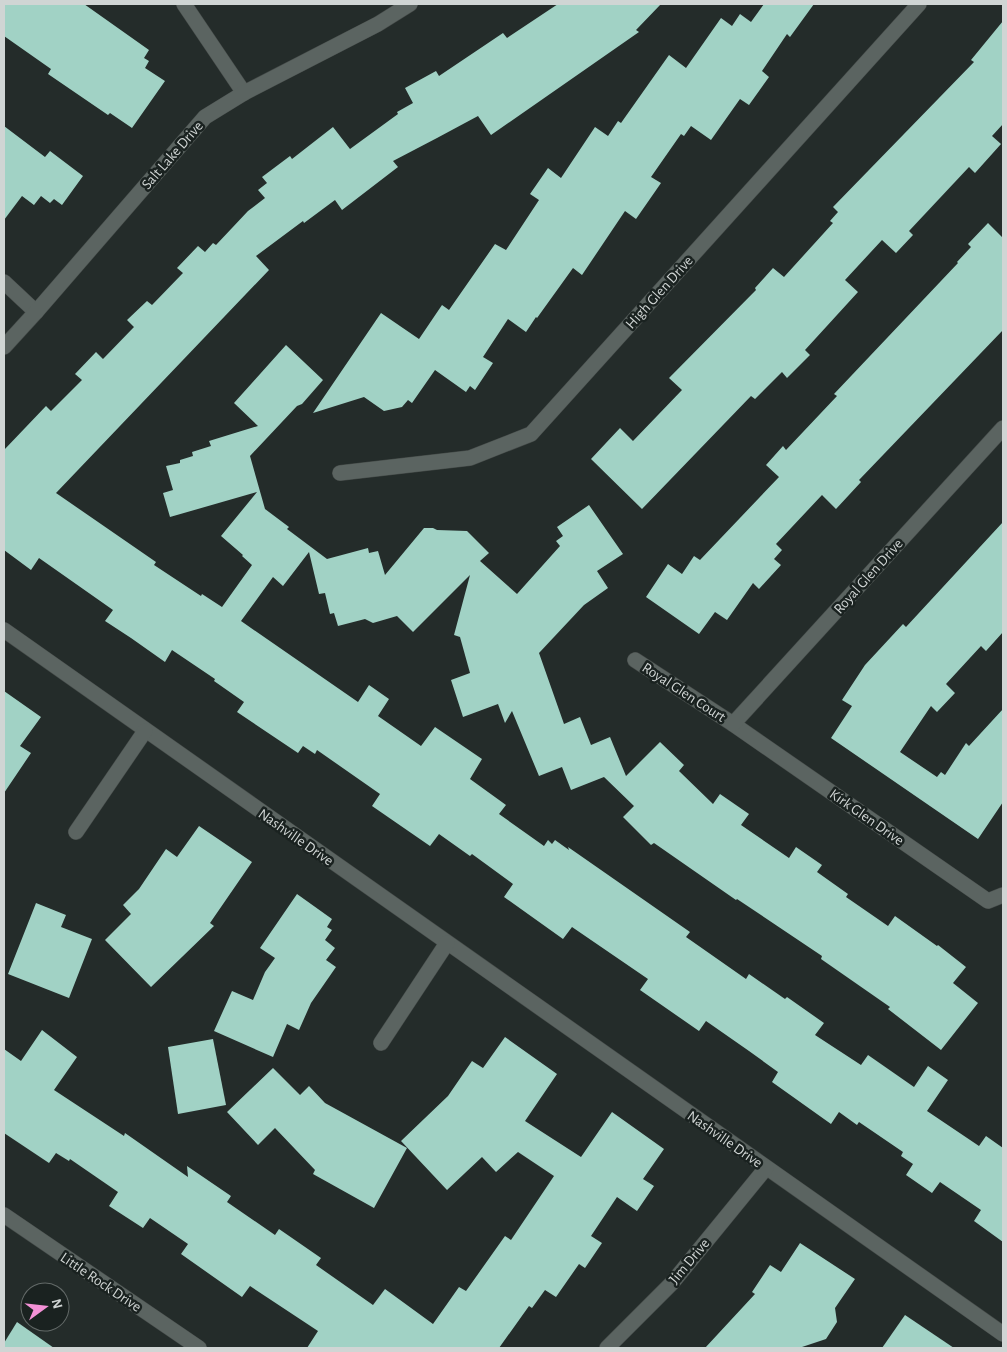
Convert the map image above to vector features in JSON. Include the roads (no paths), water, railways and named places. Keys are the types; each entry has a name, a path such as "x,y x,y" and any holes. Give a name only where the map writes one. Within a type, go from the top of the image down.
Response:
{"street":[{"path":"184,4 244,93"},
{"name":"Salt Lake Drive","path":"4,347 205,117 244,93 378,24 410,4"},
{"name":"High Glen Drive","path":"340,473 470,458 531,434 919,4"},
{"path":"4,282 36,312"},
{"name":"Royal Glen Drive","path":"733,724 1003,428"},
{"name":"Nashville Drive","path":"4,630 1003,1334"},
{"name":"Royal Glen Court","path":"635,660 733,724"},
{"name":"Kirk Glen Drive","path":"733,724 988,901 1003,895"},
{"path":"76,832 145,731"},
{"path":"381,1043 448,943"},
{"name":"Jim Drive","path":"607,1348 672,1283 766,1168"},
{"name":"Little Rock Drive","path":"4,1216 198,1348"}]}
